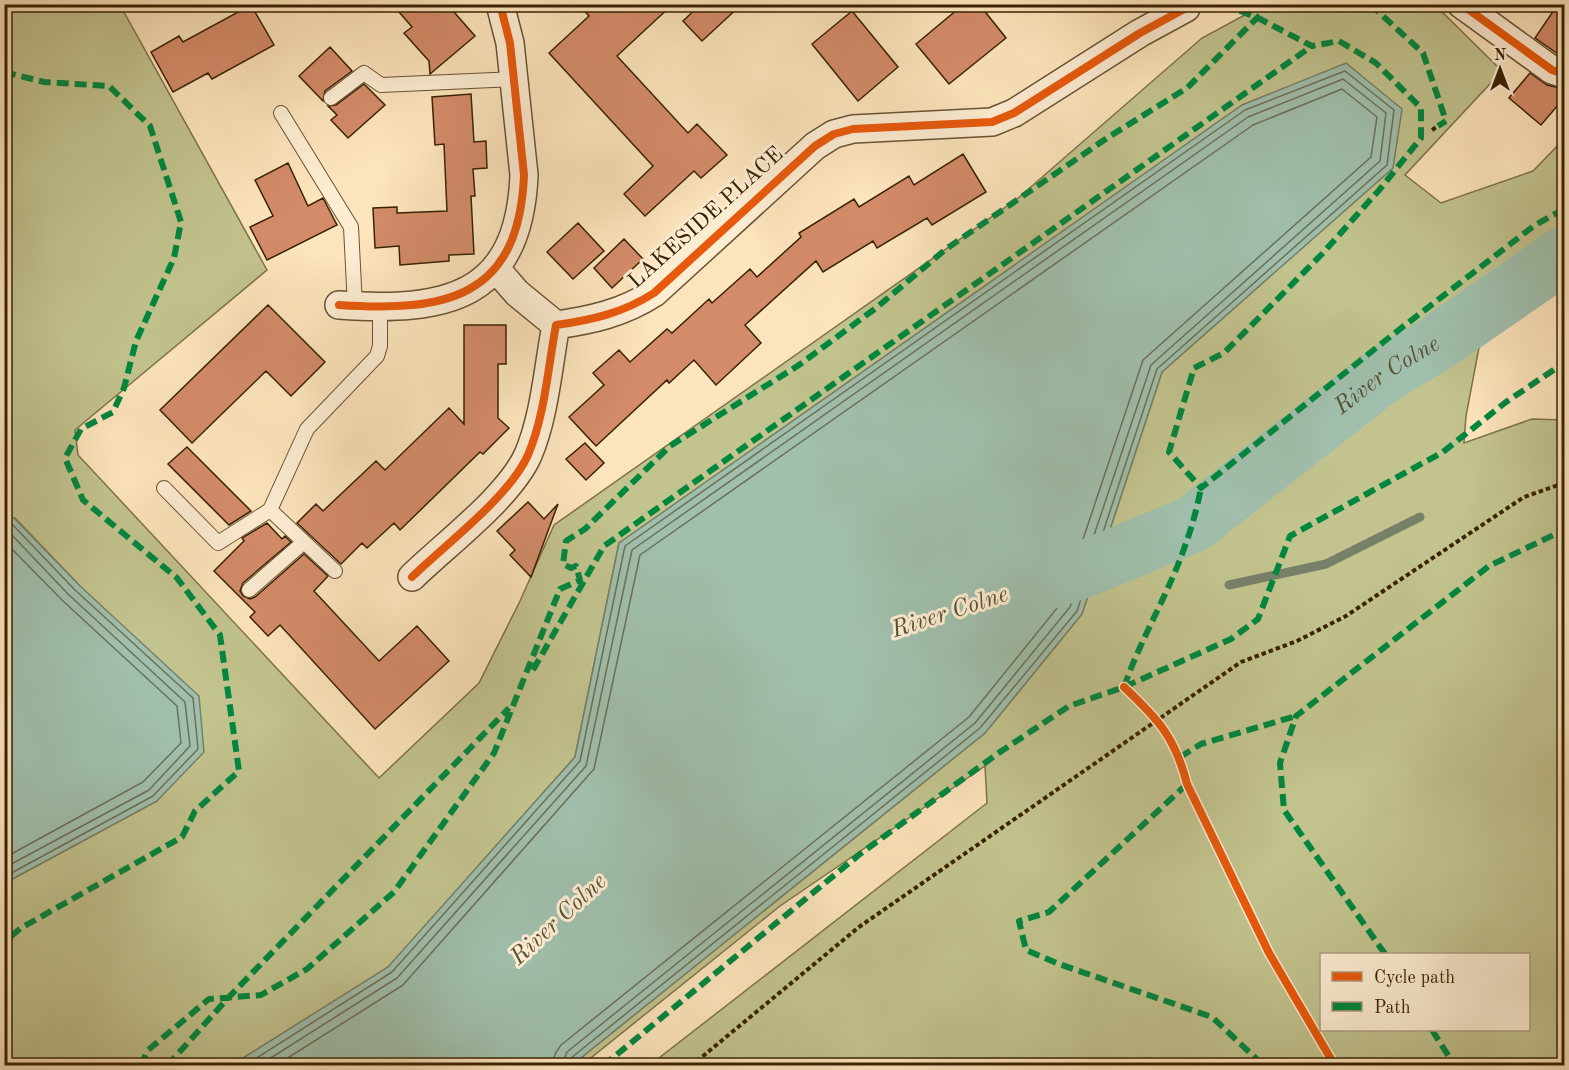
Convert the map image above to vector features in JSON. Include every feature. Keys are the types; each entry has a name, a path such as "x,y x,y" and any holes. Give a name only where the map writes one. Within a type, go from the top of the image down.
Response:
{"street":[{"path":"358,306 420,305 441,301 465,292 497,270 509,248 523,193 524,175 510,43 500,4"},
{"path":"1461,4 1552,70 1564,74"},
{"name":"LAKESIDE PLACE","path":"556,325 614,314 634,306 654,293 815,146 834,134 853,129 992,122 1014,113 1140,33 1189,6"},
{"path":"412,577 510,484 527,456 541,411 556,325 517,293 497,270"}],"lane":[{"path":"332,98 364,73 381,85 513,79"},
{"path":"164,488 218,543 270,510 307,429 376,356 380,346 358,306 351,227 281,113"},
{"path":"270,510 335,571"},
{"path":"249,590 304,542"}],"path":[{"path":"1432,130 1438,126"},
{"path":"691,1065 860,927 1241,662 1297,641 1346,616 1524,497 1564,483"}],"green space":[{"path":"5,5 120,5 267,270 75,430 78,455 379,778 479,683 520,601 554,525 1017,199 1202,38 1263,5 1435,5 1502,71 1405,175 1441,203 1533,171 1564,139 1564,275 1481,337 1466,416 1464,443 1532,419 1564,420 1564,1065 650,1065 987,803 985,766 780,906 582,1065 572,1065 985,733 1082,614 1162,372 1393,167 619,543 575,757 388,968 232,1065 5,1065 5,883 157,801 79,585 15,518 5,519"}],"water":[{"path":"1346,63 1402,109 1393,168 1162,372 1082,614 985,733 572,1065 232,1065 388,967 575,757 619,543 1242,105"},
{"path":"14,518 79,585 199,696 204,752 157,801 5,883 4,519"}],"building":[{"path":"392,4 447,4 475,36 430,74 429,61 404,33 412,27"},
{"path":"578,4 673,4 617,56 688,133 697,124 727,155 701,178 694,171 645,216 624,194 653,166 549,53 589,16"},
{"path":"701,4 742,4 702,41 683,21"},
{"path":"964,4 979,4 1006,38 949,84 916,44"},
{"path":"1558,4 1564,4 1564,58 1535,38"},
{"path":"251,5 274,45 212,79 208,73 173,92 151,52 179,36 183,42"},
{"path":"852,11 898,67 858,101 812,44"},
{"path":"330,47 352,71 325,91 323,101 299,76"},
{"path":"1530,73 1547,85 1564,89 1564,98 1541,125 1509,98"},
{"path":"364,84 385,105 348,138 331,120 337,115 328,106 336,105"},
{"path":"471,94 474,142 486,141 487,168 473,169 475,196 471,196 474,254 449,255 449,261 400,265 399,246 375,248 373,208 397,207 397,213 447,211 444,144 435,145 432,97"},
{"path":"963,154 986,192 932,225 927,218 877,248 873,241 823,272 816,261 745,325 761,343 716,385 694,360 669,383 667,380 596,446 569,417 604,385 593,373 619,350 630,362 667,329 672,333 709,299 712,303 750,269 757,277 801,237 799,233 854,199 859,207 909,176 914,185"},
{"path":"288,163 308,206 323,198 337,225 267,260 250,227 273,216 255,180"},
{"path":"578,223 604,251 573,279 547,252"},
{"path":"624,239 643,259 612,288 594,268"},
{"path":"268,305 325,362 291,396 266,371 192,443 160,410"},
{"path":"464,325 506,325 506,364 498,364 498,418 509,428 483,454 480,452 400,530 394,523 367,548 362,543 341,564 297,523 316,504 323,511 376,461 385,470 449,408 464,424"},
{"path":"585,443 604,463 586,480 566,459"},
{"path":"187,447 251,511 229,525 168,464"},
{"path":"528,502 544,519 558,504 531,577 510,555 515,550 497,531"},
{"path":"267,523 282,539 285,536 291,542 243,583 240,591 243,596 250,599 255,597 304,554 328,576 314,591 379,661 417,626 449,661 375,729 280,625 268,636 250,617 255,612 214,571 244,541 242,538"}],"waterway":[{"name":"River Colne","path":"1024,589 1085,569 1193,524 1383,375 1434,345 1564,255"},
{"path":"1229,585 1326,564 1420,517"}],"marked path":[{"path":"1223,4 1258,18 1312,46 1339,41 1376,63 1421,108 1421,138 1380,189 1322,254 1224,353 1194,368 1169,452 1201,488 1391,336 1535,225 1564,209"},
{"path":"141,1066 147,1051 209,999 261,995 307,969 394,892 494,753 560,589 580,580 576,566 571,568 563,564 566,541 585,529 670,446 799,365 876,308 946,249 1107,138 1187,88 1271,4"},
{"path":"1370,4 1423,53 1446,121 1438,126"},
{"path":"533,670 604,546 1312,46"},
{"path":"4,72 44,82 109,86 150,126 181,222 174,258 136,341 124,388 113,412 81,429 65,458 83,500 177,578 220,635 239,771 195,811 182,837 21,928 4,942"},
{"path":"603,1066 860,854 1000,752 1069,706 1124,687 1231,639 1258,619 1290,536 1443,452 1506,402 1564,363"},
{"path":"1124,687 1178,564 1192,525 1201,488"},
{"path":"1384,953 1284,810 1280,763 1296,716 1489,566 1564,530"},
{"path":"167,1066 228,998 509,708"},
{"path":"1180,757 1201,744 1296,716"},
{"path":"1187,784 1049,912 1019,921 1026,950 1059,964 1212,1017 1264,1066"},
{"path":"1433,1031 1455,1066"},
{"path":"4,1061 8,1066"}],"cycle path":[{"path":"339,305 377,307 443,300 469,289 491,272 508,249 519,216 524,175 510,43 500,4"},
{"path":"412,577 476,519 519,471 534,440 556,325 607,315 631,306 654,293 815,146 834,134 853,129 992,122 1014,113 1140,33 1186,8 1184,4"},
{"path":"1461,4 1552,70 1564,74"},
{"path":"1124,687 1156,719 1171,741 1187,784 1269,953 1335,1066"}]}
